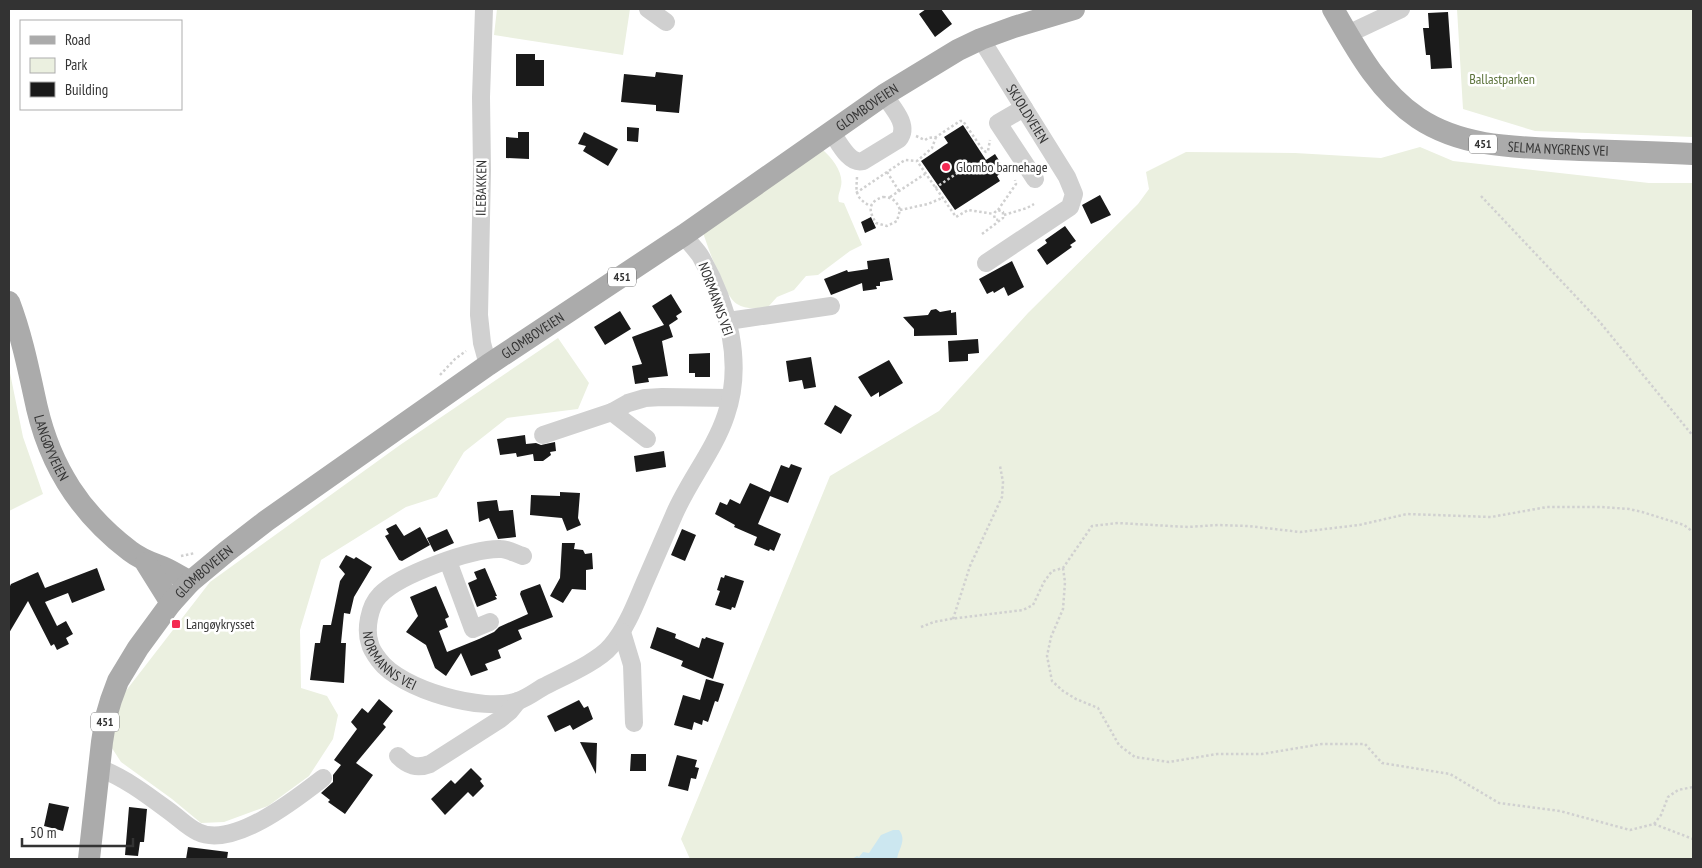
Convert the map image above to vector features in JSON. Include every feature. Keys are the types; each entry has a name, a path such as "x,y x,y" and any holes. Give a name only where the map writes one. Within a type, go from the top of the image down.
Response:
{"main road":[{"name":"GLOMBOVEIEN","path":"89,859 106,717 118,681 138,648 171,603 190,582 266,521 488,365 684,236 884,94 958,50 981,39 1074,9"},
{"name":"SELMA NYGRENS VEI","path":"1333,9 1373,75 1393,97 1418,118 1451,135 1484,144 1522,147 1693,154"},
{"name":"LANGØYVEIEN","path":"9,302 20,336 46,440 57,466 68,485 84,508 102,528 123,545 146,562 168,569 190,582"},
{"name":"LANGØYVEIEN","path":"146,562 171,603"}],"street":[{"name":"ILEBAKKEN","path":"484,9 480,98 482,170 479,315 482,342 488,365"},
{"path":"648,9 666,22"},
{"path":"1348,34 1401,9"},
{"name":"SKJOLDVEIEN","path":"981,39 1068,177 1074,194 1070,207 986,263"},
{"path":"831,131 855,162 864,161 899,139 903,134 903,128 884,94"},
{"path":"1024,108 998,123 1035,180"},
{"name":"NORMANNS VEI","path":"523,556 502,548 475,553 404,577 378,596 371,613 368,629 370,645 380,662 397,678 427,691 460,700 490,704 518,701 586,664 610,648 622,632 677,507 718,434 726,415 733,379 734,359 728,321 701,256 684,236"},
{"path":"728,321 832,306"},
{"path":"543,435 612,412 628,403 654,398 730,398"},
{"path":"612,412 647,439"},
{"path":"448,561 472,629 490,622"},
{"path":"622,632 632,665 634,723"},
{"name":"NORMANNS VEI","path":"398,756 412,766 418,767 430,764 499,720 510,712 518,701"},
{"path":"99,768 124,780 196,832 212,835 230,833 254,824 296,798 323,778"}],"path":[{"path":"903,134 925,140 963,121 983,150 990,151 989,144"},
{"path":"856,193 905,160 917,161 932,148 936,136"},
{"path":"917,161 956,217 968,210 994,214"},
{"path":"859,162 856,193 860,199 870,206"},
{"path":"935,188 962,170"},
{"path":"887,172 899,191"},
{"path":"890,197 898,204 900,210 892,224 881,226 873,218 870,206 878,199 890,197 925,174"},
{"path":"994,214 1016,184 1011,174"},
{"path":"1481,196 1599,321 1693,436"},
{"path":"900,210 928,204 942,198"},
{"path":"982,234 1003,218 1004,215 1034,204"},
{"path":"998,210 1003,212 1004,215"},
{"path":"994,214 995,219 998,220"},
{"path":"455,359 466,351"},
{"path":"953,619 970,566 1002,497 1003,482 1000,466"},
{"path":"921,627 934,622 1023,610 1033,604 1044,582 1052,572 1063,568 1092,526 1118,522 1188,527 1248,526 1300,532 1359,526 1407,514 1491,517 1547,507 1602,507 1642,512 1684,525 1693,532"},
{"path":"1063,568 1065,582 1063,609 1050,637 1047,656 1052,680 1063,691 1076,699 1098,708 1118,745 1135,757 1169,762 1217,754 1262,754 1322,744 1365,744 1382,763 1450,774 1499,802 1560,811 1630,830 1654,824 1693,839"},
{"path":"1654,824 1661,815 1668,797 1678,790 1693,787"}],"green space":[{"path":"497,9 630,9 623,55 494,35"},
{"name":"Ballastparken","path":"1457,9 1693,9 1693,137 1535,131 1463,109"},
{"path":"1420,147 1453,161 1649,183 1693,183 1693,859 690,859 681,839 830,476 939,411 1028,313 1138,204 1149,189 1146,172 1186,152 1295,153 1381,158"},
{"path":"823,150 839,171 841,186 838,196 839,202 844,203 862,245 850,251 818,275 806,276 794,290 777,297 768,307 748,308 737,304 727,292 722,282 703,233"},
{"path":"558,338 589,383 578,409 507,418 464,452 437,497 406,507 321,560 300,630 301,688 327,696 338,715 333,739 309,776 268,806 224,822 201,823 172,799 121,762 108,742 125,692 210,582 400,445"},
{"path":"9,368 23,437 43,494 9,511"}],"water":[{"path":"893,830 899,830 902,837 902,844 897,859 852,859 857,856 859,857 863,852 869,853 881,835"}],"building":[{"path":"926,9 941,9 952,24 935,37 919,14"},
{"path":"1448,12 1452,68 1431,69 1430,55 1426,55 1423,28 1429,28 1428,13"},
{"path":"516,54 535,54 535,60 544,60 544,86 516,86"},
{"path":"656,72 683,75 679,113 656,111 656,105 621,102 624,74 655,77"},
{"path":"963,125 986,160 995,154 1005,170 997,176 1000,181 955,210 921,161 948,143 944,137"},
{"path":"627,127 639,128 638,142 627,141"},
{"path":"518,132 529,132 529,159 506,158 506,137 518,138"},
{"path":"584,132 618,149 608,166 583,151 586,146 578,144"},
{"path":"1100,195 1111,215 1091,224 1082,205"},
{"path":"871,217 876,228 865,233 861,222"},
{"path":"1065,226 1076,241 1070,245 1072,247 1047,265 1037,250 1047,243 1045,240"},
{"path":"889,258 893,280 880,282 880,286 876,286 877,289 863,291 862,283 831,295 824,279 847,270 848,272 868,269 867,261"},
{"path":"1012,261 1024,287 1008,296 1004,287 994,293 993,291 987,294 979,279"},
{"path":"671,294 682,312 676,316 678,319 669,325 673,337 662,341 668,376 648,378 649,382 635,384 632,366 642,364 632,337 664,325 652,306"},
{"path":"936,309 940,312 951,310 951,313 956,312 957,335 914,336 914,329 903,317 928,315 931,310"},
{"path":"620,311 631,329 605,345 594,327"},
{"path":"978,339 979,353 968,354 968,361 949,362 948,341"},
{"path":"710,353 710,377 695,377 695,373 689,373 689,354"},
{"path":"811,357 816,387 804,389 802,380 789,382 786,361"},
{"path":"889,360 903,383 879,397 879,392 871,397 858,377"},
{"path":"835,405 852,415 841,434 824,424"},
{"path":"525,435 526,444 536,443 541,445 555,442 556,451 550,452 551,455 543,461 534,461 533,454 517,457 516,453 500,455 497,439"},
{"path":"664,451 666,467 636,472 634,456"},
{"path":"791,464 802,468 788,503 770,496 758,524 781,534 774,551 754,545 757,537 734,527 735,525 715,514 720,502 727,505 730,499 740,504 750,483 770,492 781,465 789,468"},
{"path":"560,492 580,493 578,518 581,525 567,531 562,518 530,515 531,495 560,496"},
{"path":"497,500 499,511 513,510 516,537 498,539 489,518 479,522 477,502"},
{"path":"396,524 404,536 420,527 430,545 402,561 399,560 385,536 389,534 386,529"},
{"path":"447,529 454,543 434,552 427,538"},
{"path":"682,529 696,535 685,561 671,555"},
{"path":"562,543 575,543 574,549 583,550 585,554 592,553 593,569 586,570 586,590 572,589 563,603 550,596 560,578"},
{"path":"346,555 354,559 356,557 372,567 354,597 350,614 344,613 341,643 346,643 344,683 310,680 315,643 320,643 323,625 331,625 340,581 345,574 339,567"},
{"path":"97,568 105,590 72,603 68,593 45,602 57,626 66,621 73,634 66,638 69,644 57,650 54,644 51,646 28,601 9,633 9,588 11,584 38,572 45,588"},
{"path":"485,568 497,599 477,607 468,583 477,579 474,572"},
{"path":"725,575 744,581 735,608 732,607 731,610 715,605 720,591 717,590 721,577 724,578"},
{"path":"540,584 553,617 518,630 522,639 498,650 501,658 485,664 488,670 471,676 461,653 446,676 435,668 426,645 406,632 418,616 410,597 436,586 449,617 445,619 448,627 439,631 447,652 494,632 499,627 528,614 520,594 521,591"},
{"path":"657,627 676,634 675,638 699,648 702,638 705,639 706,637 724,643 713,679 681,666 683,661 650,648"},
{"path":"706,679 724,684 718,702 715,701 708,722 703,720 702,725 694,722 692,730 674,725 683,695 700,700"},
{"path":"379,699 393,711 383,724 386,727 356,763 373,775 345,814 328,802 330,800 321,793 333,782 333,775 341,765 334,760 357,729 351,722 362,708 368,713"},
{"path":"579,700 584,708 588,706 593,719 573,730 570,725 555,732 547,716"},
{"path":"580,742 597,743 596,774"},
{"path":"631,754 646,754 646,771 630,771"},
{"path":"677,755 697,760 695,767 699,768 696,779 691,778 688,791 668,786"},
{"path":"471,768 482,779 480,781 484,786 473,797 468,792 445,815 431,799 451,780 455,784"},
{"path":"49,803 69,807 63,831 44,826"},
{"path":"129,807 147,809 144,842 140,842 138,856 125,855"},
{"path":"188,847 228,852 227,859 186,859"}],"place":[{"name":"Glombo barnehage","path":"946,167"},
{"name":"Langøykrysset","path":"176,624"}]}
